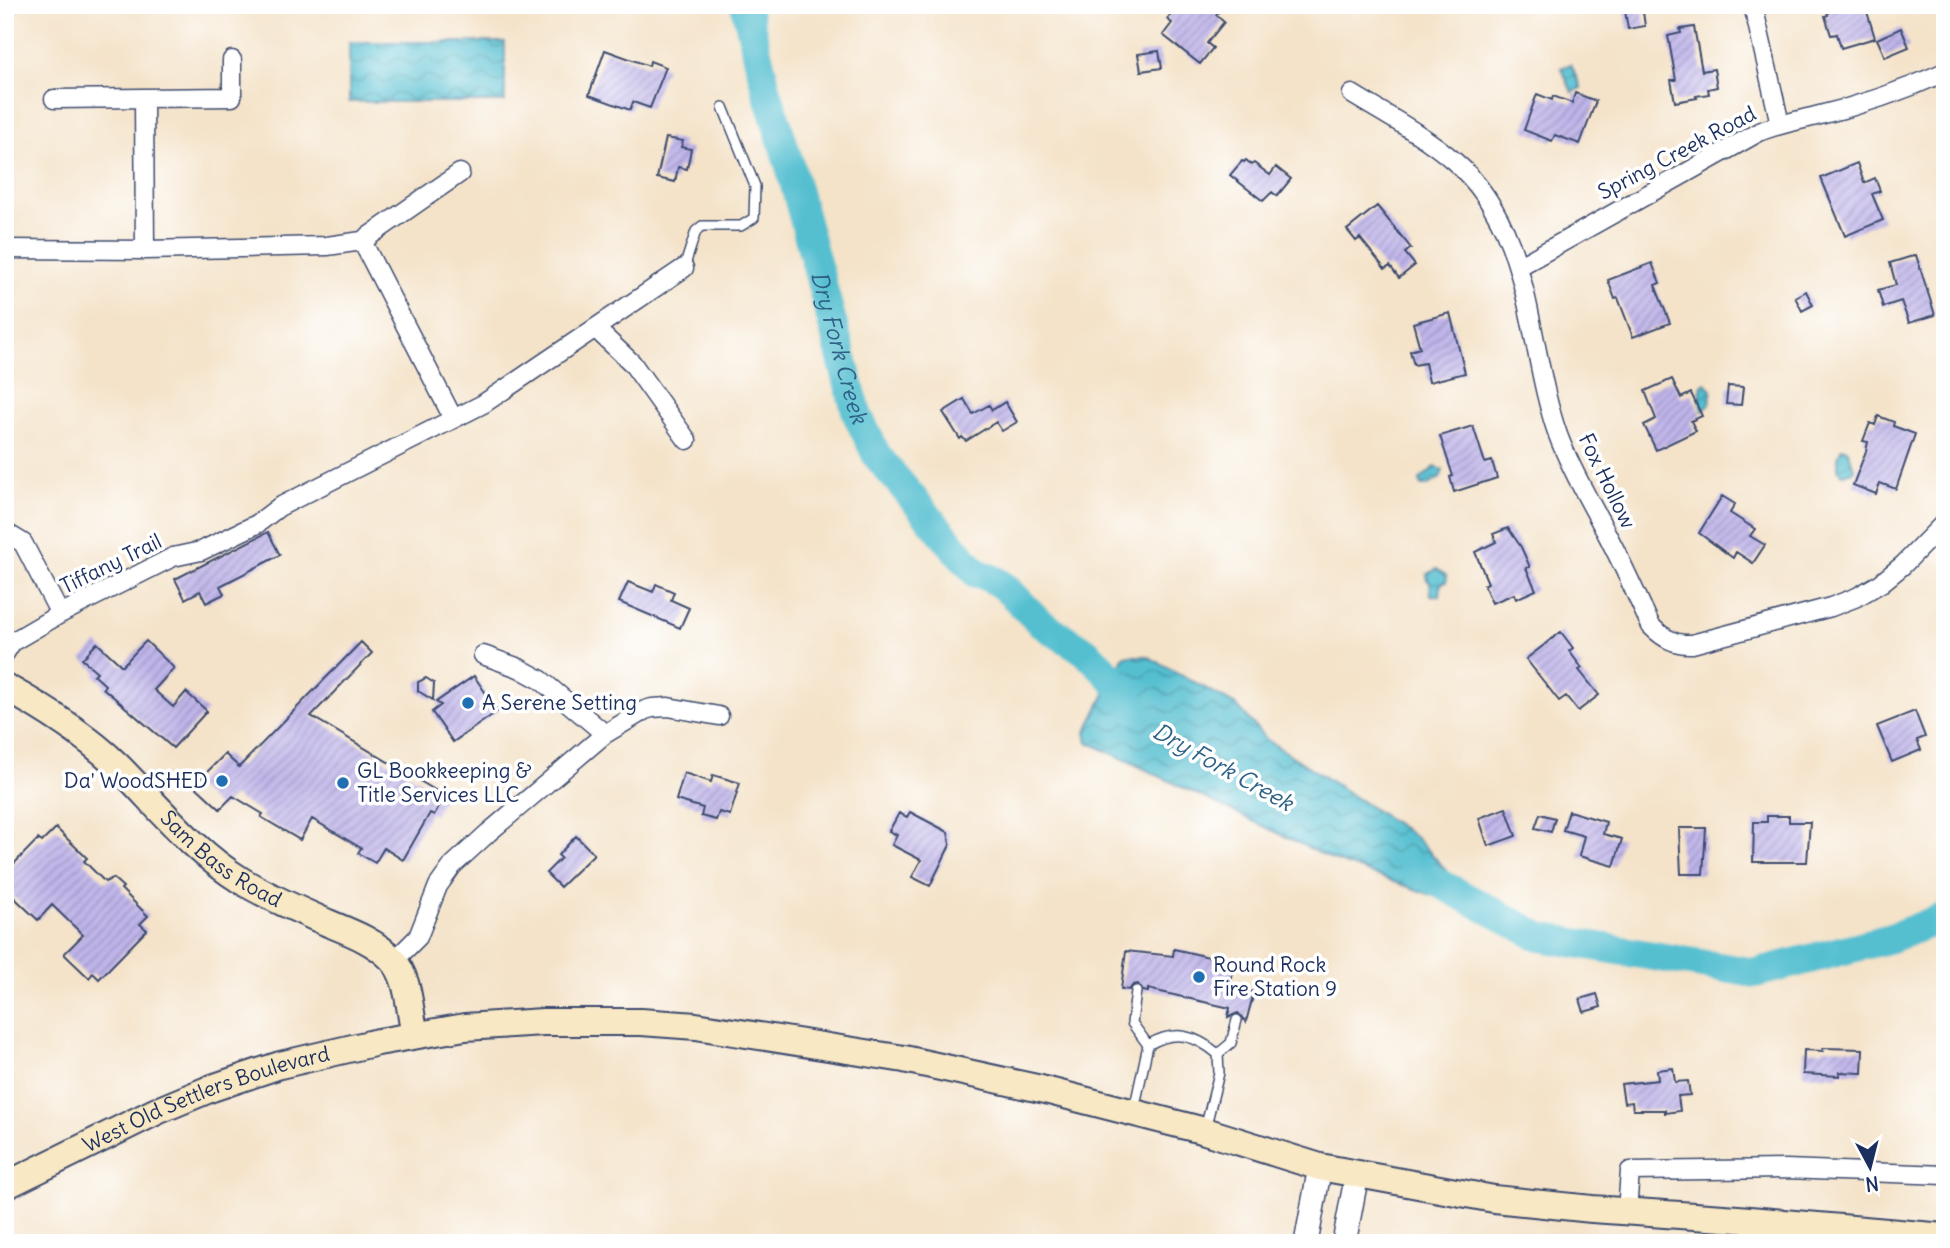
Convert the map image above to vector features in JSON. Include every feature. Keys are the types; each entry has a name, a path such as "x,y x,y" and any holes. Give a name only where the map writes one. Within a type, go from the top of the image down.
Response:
{"main road":[{"name":"Sam Bass Road","path":"5,687 71,728 115,764 195,846 241,880 271,897 361,937 379,947 394,961"},
{"path":"394,961 404,980 415,1034"},
{"name":"West Old Settlers Boulevard","path":"5,1186 116,1130 212,1088 280,1065 415,1034 464,1027 543,1022 641,1022 696,1026 904,1059 1041,1088 1205,1131 1320,1167 1494,1199 1945,1237"}],"street":[{"path":"1753,5 1780,124"},
{"path":"54,99 232,97 232,60"},
{"name":"Spring Creek Road","path":"1518,267 1759,132 1865,101 1945,72"},
{"name":"Fox Hollow","path":"1352,94 1455,161 1490,205 1518,267 1526,292 1547,398 1558,434 1573,470 1651,626 1660,636 1692,644 1831,607 1857,597 1881,583 1913,556 1945,522"},
{"path":"144,99 145,250"},
{"path":"5,248 145,250 327,246 362,241 460,173"},
{"path":"362,241 453,418"},
{"name":"Tiffany Trail","path":"5,653 12,642 60,614 173,557 201,551 257,524 279,507 483,404 684,268"},
{"path":"596,329 632,363 687,440"},
{"path":"5,532 23,543 60,614"},
{"path":"483,656 519,668 541,680 605,734"},
{"path":"394,961 418,937 438,886 453,865 605,734 652,708 668,707 719,716"},
{"path":"1306,1243 1320,1167"},
{"path":"1627,1212 1630,1171 1786,1169 1945,1175"},
{"path":"1343,1243 1357,1174"}],"lane":[{"path":"684,268 696,231 702,226 741,226 754,218 755,186 723,107"},
{"path":"1133,1113 1148,1045 1132,1023 1136,990"},
{"path":"1218,1054 1231,1043 1237,1020"},
{"path":"1148,1045 1161,1038 1184,1035 1204,1042 1218,1054 1219,1073 1205,1131"}],"water":[{"path":"349,42 505,42 505,102 349,102"},
{"path":"1571,64 1581,88 1572,92 1561,68"},
{"path":"1706,383 1712,390 1709,404 1703,411 1699,399 1702,385"},
{"path":"1842,448 1848,450 1854,468 1853,471 1843,474 1838,469 1838,457"},
{"path":"1435,467 1443,470 1440,478 1427,486 1421,486 1420,480"},
{"path":"1437,569 1447,576 1446,582 1441,583 1440,596 1431,595 1427,574"},
{"path":"1124,656 1147,656 1236,705 1266,739 1416,837 1447,871 1451,902 1336,861 1088,742 1086,732"}],"building":[{"path":"1178,5 1224,5 1216,15 1224,22 1207,43 1213,48 1200,64 1163,35 1172,23 1167,19"},
{"path":"1624,5 1642,5 1645,26 1628,29"},
{"path":"1826,5 1865,5 1875,38 1841,48 1837,34 1831,35 1825,16 1828,15"},
{"path":"1694,27 1702,71 1714,69 1717,87 1708,89 1709,94 1675,102 1671,80 1676,80 1668,36 1681,33 1680,29"},
{"path":"1901,28 1909,47 1885,57 1877,39"},
{"path":"605,50 649,66 650,61 666,67 650,108 633,102 630,110 589,95"},
{"path":"1159,51 1162,68 1141,71 1138,54"},
{"path":"1575,93 1596,101 1580,144 1555,135 1552,141 1524,130 1537,94 1572,103"},
{"path":"666,138 683,141 681,147 691,149 687,169 678,167 675,182 657,178"},
{"path":"1246,160 1270,175 1276,167 1291,179 1277,196 1272,192 1263,201 1230,175"},
{"path":"1857,163 1864,183 1875,178 1880,191 1872,194 1883,220 1845,236 1821,178"},
{"path":"1377,206 1411,248 1405,253 1415,265 1399,278 1390,266 1385,269 1360,238 1356,241 1347,230"},
{"path":"1916,255 1935,315 1909,323 1901,301 1883,307 1878,290 1896,285 1890,263"},
{"path":"1652,263 1660,283 1655,285 1670,323 1633,337 1608,280"},
{"path":"1806,291 1813,305 1802,311 1795,297"},
{"path":"1450,313 1465,373 1429,382 1425,363 1414,365 1410,351 1420,348 1413,323"},
{"path":"1672,379 1681,398 1691,393 1702,416 1691,421 1696,431 1656,450 1644,425 1656,419 1645,391"},
{"path":"1728,386 1743,387 1741,405 1726,404"},
{"path":"964,399 973,414 989,405 992,410 1005,402 1017,422 1002,431 996,422 966,441 962,437 960,439 943,412"},
{"path":"1878,416 1894,422 1893,426 1915,434 1896,489 1880,483 1876,494 1853,485 1866,451 1868,442 1863,441 1870,423 1875,425"},
{"path":"1473,426 1485,463 1492,461 1497,478 1454,492 1450,477 1453,476 1440,436"},
{"path":"1722,496 1735,504 1730,513 1755,529 1750,536 1765,545 1753,563 1736,552 1733,558 1699,533"},
{"path":"1508,528 1521,547 1530,567 1526,568 1536,590 1516,599 1514,594 1492,603 1484,585 1488,583 1475,552 1496,542 1493,534"},
{"path":"268,532 280,555 220,586 224,594 206,603 200,591 185,599 175,579"},
{"path":"628,582 653,592 656,584 674,592 671,600 689,608 680,628 619,602"},
{"path":"1561,632 1573,648 1569,651 1582,668 1579,670 1599,695 1578,711 1566,696 1559,701 1526,659"},
{"path":"146,641 174,668 154,690 173,707 186,692 207,711 173,748 103,688 105,685 94,675 97,672 82,659 97,643 122,666"},
{"name":"GL Bookkeeping & Title Services LLC","path":"361,642 372,653 311,716 445,796 434,815 430,813 403,860 384,848 375,863 358,853 361,848 312,819 300,840 261,817 263,814 233,796 220,809 194,785 225,754 239,767"},
{"name":"A Serene Setting","path":"474,676 498,711 453,742 432,712 441,705 436,702"},
{"path":"426,678 434,683 433,700 418,691 418,682"},
{"path":"1915,711 1925,737 1917,740 1921,750 1892,762 1877,726"},
{"path":"684,773 711,782 713,775 740,783 730,815 719,812 716,820 701,816 703,808 676,800"},
{"path":"1506,808 1516,836 1488,846 1479,818"},
{"path":"1569,811 1606,822 1603,834 1622,839 1614,866 1579,856 1584,836 1563,830"},
{"path":"910,812 948,832 950,845 930,886 912,877 921,860 892,845 897,835 889,831 899,813 907,817"},
{"path":"1540,814 1555,818 1551,832 1535,828"},
{"path":"1767,816 1789,816 1789,822 1810,822 1807,862 1753,862 1754,822 1767,822"},
{"path":"56,828 87,858 84,861 105,882 113,878 148,916 140,924 147,930 99,979 93,973 89,978 64,954 83,935 52,905 38,920 5,889 5,873 38,839 42,842"},
{"path":"1679,828 1706,828 1703,874 1681,874"},
{"path":"576,836 594,854 560,887 546,873 561,858 558,855"},
{"path":"1174,949 1235,963 1229,986 1254,992 1246,1022 1238,1013 1228,1017 1230,1008 1148,989 1148,992 1143,991 1138,984 1129,990 1121,989 1126,951 1173,956"},
{"path":"1597,994 1601,1007 1584,1012 1580,999"},
{"path":"1823,1048 1863,1049 1862,1073 1839,1072 1839,1076 1803,1074 1804,1050 1823,1051"},
{"path":"1673,1068 1675,1082 1688,1081 1690,1095 1678,1096 1680,1111 1665,1113 1665,1110 1633,1110 1632,1102 1624,1103 1621,1084 1658,1080 1657,1070"}],"waterway":[{"name":"Dry Fork Creek","path":"745,5 857,414 877,456 976,573 996,581 1040,622 1086,652 1113,680 1136,710"},
{"name":"Dry Fork Creek","path":"1413,869 1540,937 1755,973 1891,938 1945,917"}],"place":[{"name":"A Serene Setting","path":"468,703"},
{"name":"Da' WoodSHED","path":"222,781"},
{"name":"GL Bookkeeping & Title Services LLC","path":"343,783"},
{"name":"Round Rock Fire Station 9","path":"1199,977"}]}
